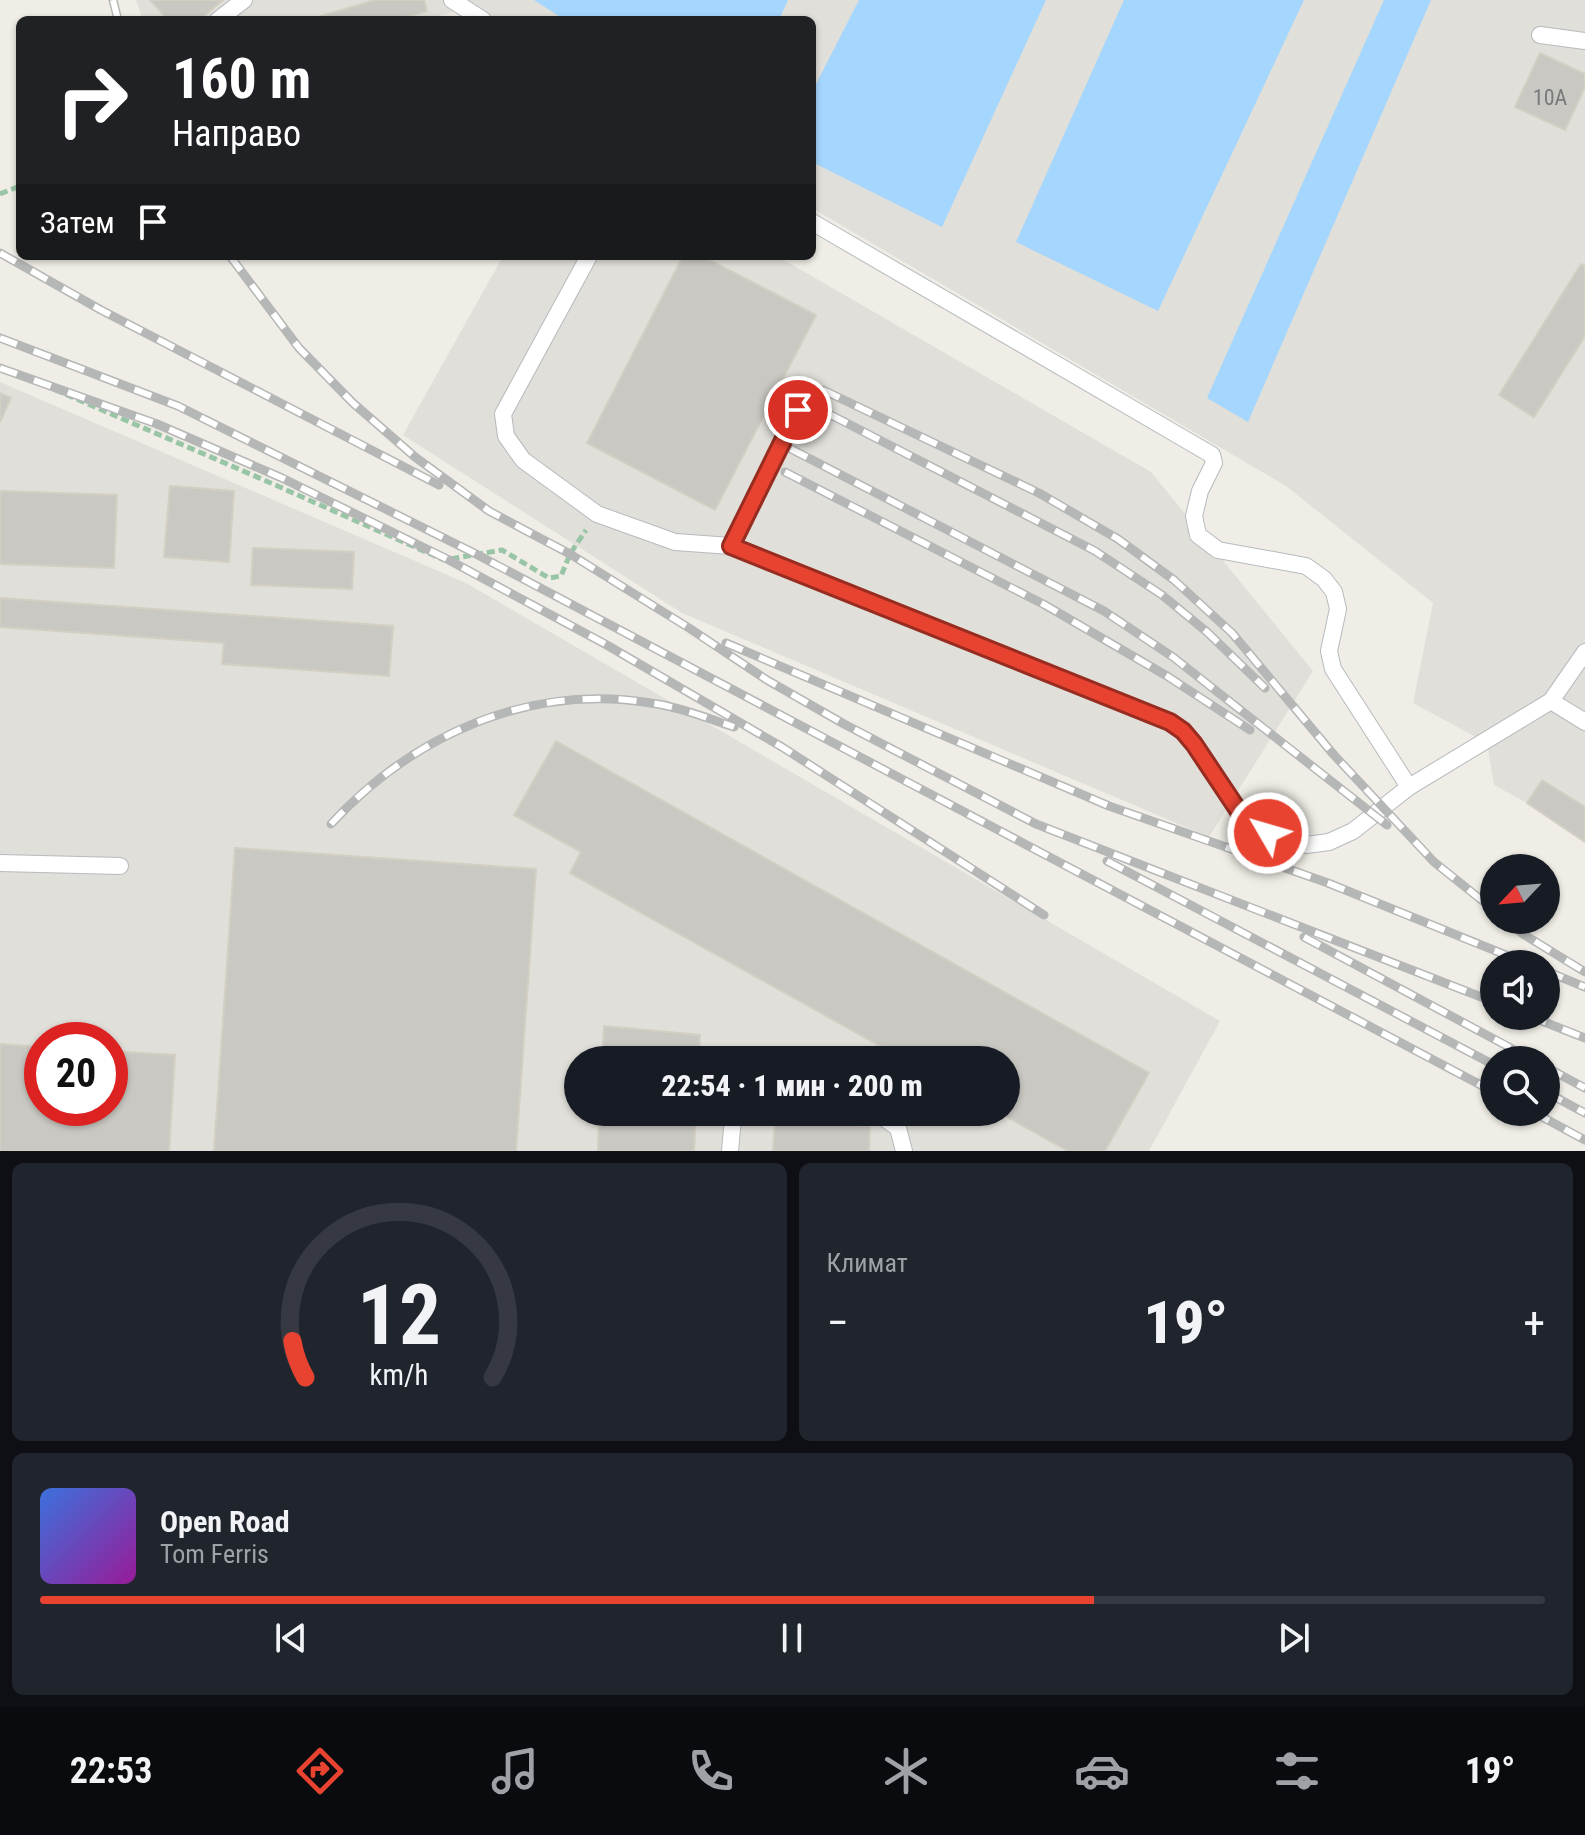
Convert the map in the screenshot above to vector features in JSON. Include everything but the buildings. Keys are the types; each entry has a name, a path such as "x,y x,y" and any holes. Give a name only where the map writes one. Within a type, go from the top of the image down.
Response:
{"lane":[{"path":"223,16 244,0"},
{"path":"452,0 477,16"},
{"path":"1540,35 1585,41"},
{"path":"816,224 1212,455 1214,463 1200,491 1194,516 1198,535 1218,550 1306,566 1324,579 1334,592 1338,609 1329,651 1333,669 1409,787"},
{"path":"587,260 503,414 506,436 523,460 597,514 675,542 731,546 1170,722 1194,744 1252,826 1284,841 1306,845 1329,842 1353,831 1409,787 1551,701 1585,652"},
{"path":"731,546 798,410"},
{"path":"1551,701 1585,722"},
{"path":"0,863 120,866"},
{"path":"730,1151 732,1126"},
{"path":"895,1126 904,1151"}],"path":[{"path":"0,366 444,560 502,550 549,578 561,576 570,554 597,514"}],"shaded area":[{"path":"136,0 1585,0 1585,842 1494,785 1487,743 1413,703 1433,603 1286,486 816,210 816,16 485,16 469,7 439,16 142,16"},
{"path":"501,260 784,260 1151,472 1313,671 1209,837 682,613 403,435"},
{"path":"0,382 466,583 1220,1021 1149,1151 0,1151"}],"water":[{"path":"534,0 788,0 781,16 559,16"},
{"path":"859,0 1046,0 942,227 816,164 816,84"},
{"path":"1124,0 1304,0 1158,311 1016,242"},
{"path":"1384,0 1431,0 1248,422 1207,398"}],"railway":[{"path":"113,0 117,16"},
{"path":"0,253 101,310 439,485"},
{"path":"233,260 299,348 353,403 415,457 489,511 570,554 767,680 844,724 1036,824 1480,997"},
{"path":"0,338 178,406 476,554 1480,1085"},
{"path":"0,368 157,424 282,478 447,559 605,644 782,747 1044,915"},
{"path":"823,390 1039,493 1118,539 1174,580 1232,633 1334,755 1434,862 1480,899"},
{"path":"831,415 1095,551 1162,595 1207,632 1265,688"},
{"path":"791,449 1104,611 1173,657 1387,825"},
{"path":"785,472 1045,605 1167,676 1250,730"},
{"path":"726,643 1109,806 1328,883 1493,950"},
{"path":"331,824 363,792 436,741 518,709 561,701 606,699 661,705 734,727"},
{"path":"1107,861 1480,1058"},
{"path":"1523,934 1585,972"},
{"path":"1304,937 1507,1046"},
{"path":"1560,977 1585,987"},
{"path":"1560,1028 1585,1038"},
{"path":"1560,1075 1585,1088"},
{"path":"1560,1100 1585,1113"},
{"path":"1559,1126 1585,1140"}],"route":[{"path":"798,410 731,546 1170,722 1194,744 1240,813 1252,826 1268,833"}]}
